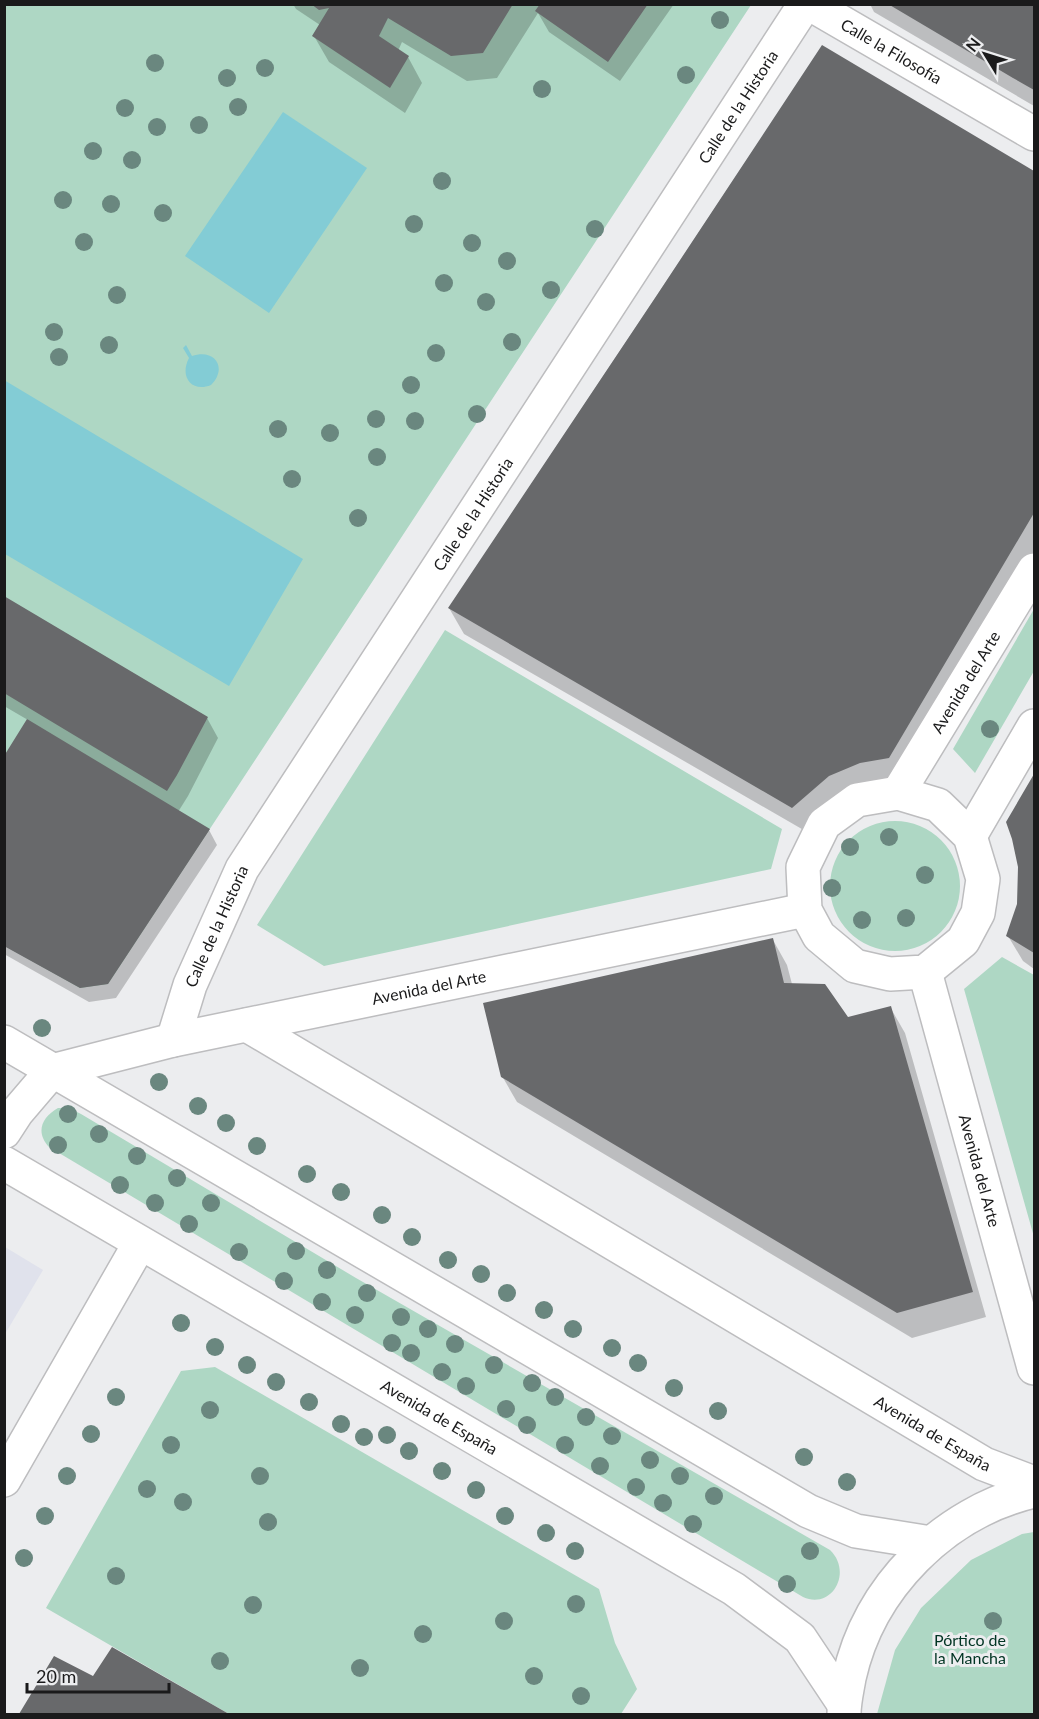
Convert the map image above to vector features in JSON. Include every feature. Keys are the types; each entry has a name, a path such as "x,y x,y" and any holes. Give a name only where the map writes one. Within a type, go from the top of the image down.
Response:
{"street":[{"name":"Calle de la Historia","path":"173,1040 190,985 242,869 805,4"},
{"name":"Calle la Filosofía","path":"810,4 1035,134"},
{"name":"Avenida del Arte","path":"898,793 1035,570"},
{"path":"970,836 1035,726"},
{"path":"898,793 938,805 970,836 983,879 978,913 963,941 925,972 890,974 855,966 819,936 806,910 803,867 824,824 857,800 898,793"},
{"name":"Avenida del Arte","path":"52,1071 173,1040 806,910"},
{"name":"Avenida del Arte","path":"925,972 1035,1368"},
{"name":"Avenida de España","path":"247,1025 984,1464 1035,1483"},
{"path":"4,1042 807,1511 856,1531 930,1543"},
{"path":"4,1132 17,1112 52,1071"},
{"name":"Avenida de España","path":"4,1163 734,1589 800,1638 844,1709"},
{"path":"4,1480 140,1243"},
{"path":"844,1709 854,1658 872,1615 898,1577 930,1543 972,1514 1018,1495 1035,1491"}],"shaded area":[{"path":"5,1247 43,1270 5,1334"}],"green space":[{"path":"4,5 751,5 108,984 80,988 5,946"},
{"path":"1034,609 1034,671 975,773 953,749"},
{"path":"445,630 782,829 771,869 324,966 257,925"},
{"path":"895,821 920,826 941,840 955,861 960,886 955,911 941,932 920,946 895,951 870,946 849,932 835,911 830,886 835,861 849,840 870,826"},
{"path":"1002,957 1034,975 1034,1237 964,989"},
{"path":"58,1108 69,1108 81,1114 356,1278 830,1550 840,1568 836,1587 823,1598 813,1600 803,1597 49,1147 42,1136 42,1125 44,1120"},
{"path":"215,1367 599,1589 615,1643 637,1689 621,1714 229,1714 46,1608 181,1371"},
{"name":"Pórtico de la Mancha","path":"1034,1532 1034,1714 877,1714 895,1650 921,1608 971,1560 1022,1534"}],"water":[{"path":"283,112 367,168 269,313 185,256"},
{"path":"186,345 192,356 207,355 216,361 219,366 218,372 211,385 198,387 189,382 186,365 189,358 183,348"},
{"path":"4,380 303,559 229,686 5,554"}],"building":[{"path":"311,4 513,4 483,53 451,56 388,18 379,36 409,56 390,88 312,36 329,8 319,10"},
{"path":"540,4 648,4 608,62 535,11"},
{"path":"888,4 1034,4 1034,90 1013,78"},
{"path":"822,45 1034,171 1034,513 889,758 860,763 829,776 792,808 448,608"},
{"path":"4,596 208,717 167,791 4,693"},
{"path":"27,719 210,829 108,984 80,988 4,946 4,756"},
{"path":"1034,774 1034,953 1006,936 1017,904 1018,867 1006,822"},
{"path":"773,938 784,983 825,984 848,1017 891,1006 973,1292 897,1313 501,1077 483,1003"},
{"path":"112,1647 229,1714 19,1714 54,1656 93,1676"}]}
